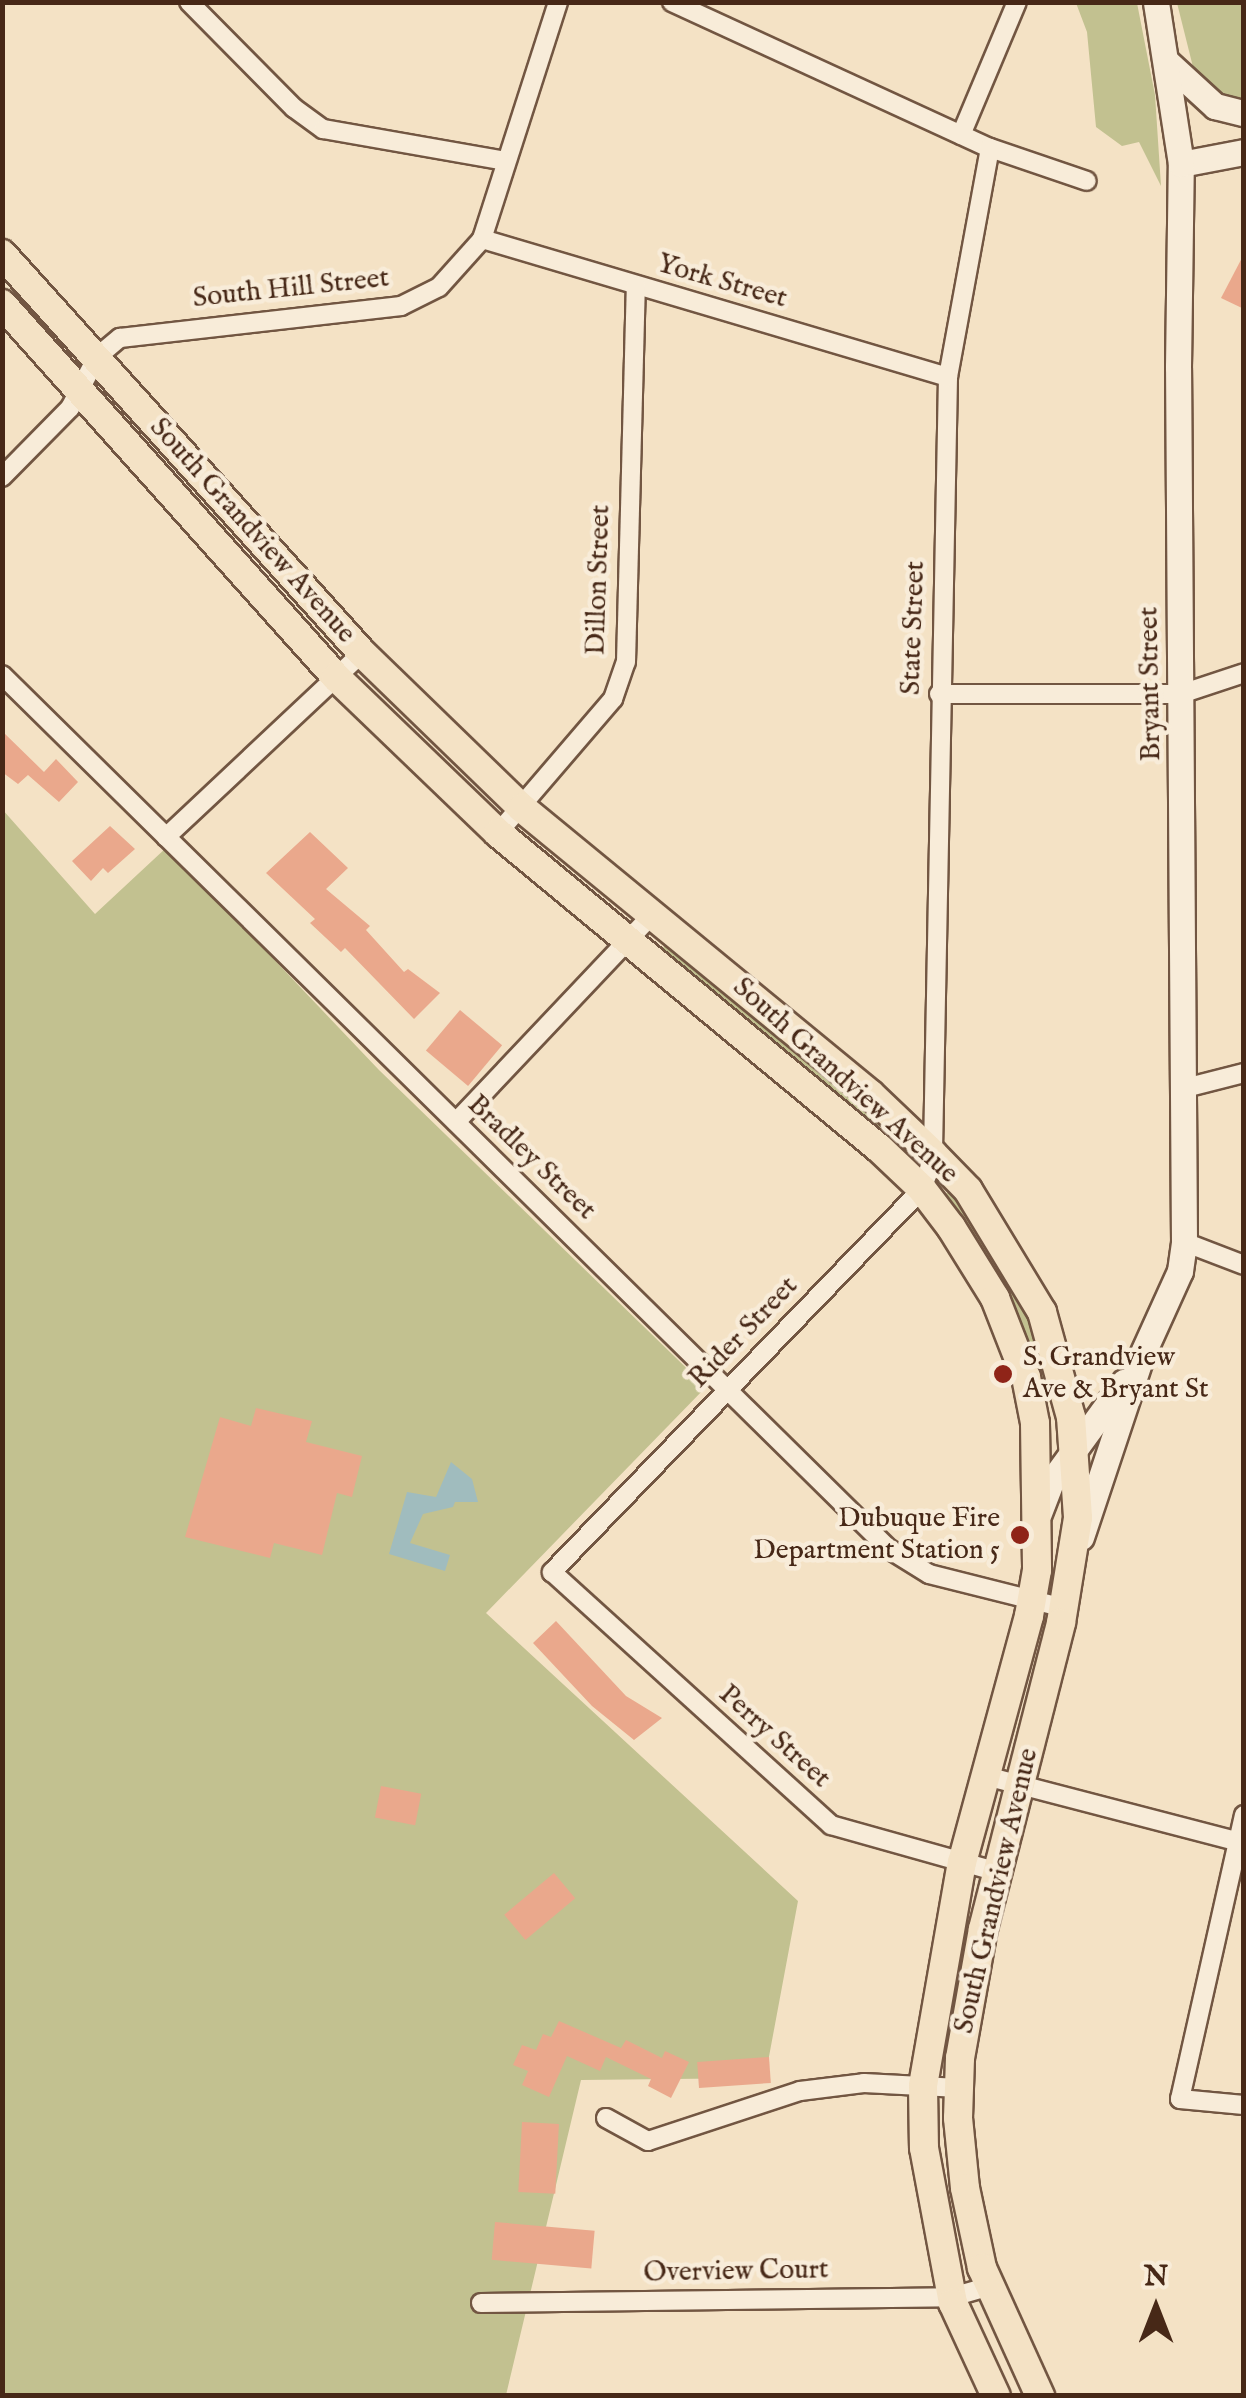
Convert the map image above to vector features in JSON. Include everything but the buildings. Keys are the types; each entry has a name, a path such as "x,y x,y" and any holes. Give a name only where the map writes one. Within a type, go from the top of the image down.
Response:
{"main road":[{"name":"Bryant Street","path":"1141,1358 1180,1271 1184,1242 1181,164 1156,2"},
{"path":"1168,63 1215,106 1244,113"},
{"path":"1181,164 1244,152"},
{"name":"South Grandview Avenue","path":"2,254 89,374 336,676 498,833 630,939 922,1189 973,1257 1014,1341 1036,1423 1039,1512 1032,1602 962,1862 922,2086 924,2148 952,2296 996,2396"},
{"name":"South Grandview Avenue","path":"2,304 89,374 362,654 522,808 870,1094 933,1154 968,1190 1042,1312 1065,1387 1075,1450 1078,1518 1064,1608 998,1872 960,2058 965,2188 978,2254 1040,2396"},
{"path":"1039,1512 1045,1492 1141,1358"},
{"path":"1072,1566 1141,1358"},
{"path":"1065,1387 1091,1404 1112,1398"}],"street":[{"path":"189,2 294,108 323,129 506,161"},
{"name":"South Hill Street","path":"2,477 89,374 131,334 414,302 456,272 482,239 558,2"},
{"path":"672,2 990,148 1087,181"},
{"path":"960,135 1018,2"},
{"name":"State Street","path":"933,1112 948,376 990,148"},
{"name":"York Street","path":"482,239 948,376"},
{"name":"Dillon Street","path":"498,833 613,699 626,662 636,286"},
{"path":"166,836 362,654"},
{"path":"939,694 1181,694 1244,673"},
{"name":"Bradley Street","path":"2,675 905,1562 929,1574 1064,1608"},
{"path":"456,1122 653,914"},
{"path":"1185,1088 1244,1073"},
{"name":"Rider Street","path":"552,1572 922,1189 933,1154 933,1112"},
{"path":"1184,1242 1244,1265"},
{"name":"Perry Street","path":"552,1572 831,1824 998,1872"},
{"path":"986,1776 1240,1842"},
{"path":"1244,1815 1180,2099 1244,2106"},
{"path":"606,2118 648,2141 800,2091 864,2083 960,2088"},
{"name":"Overview Court","path":"481,2303 952,2296 990,2286"}],"shaded area":[{"path":"1076,3 1137,3 1155,95 1161,186 1139,142 1122,146 1096,127 1087,32"},
{"path":"1177,3 1243,3 1243,103 1212,90 1194,71"},
{"path":"2,809 95,914 167,847 379,1070 706,1387 486,1613 798,1901 765,2078 581,2080 506,2395 3,2395"},
{"path":"666,941 825,1071 912,1150 909,1154 662,951"},
{"path":"946,1193 954,1193 1028,1313 1049,1382 1037,1385"}],"water":[{"path":"451,1462 472,1479 478,1502 455,1502 453,1507 423,1514 410,1543 450,1555 445,1571 389,1554 407,1492 436,1497"}],"place":[{"name":"S. Grandview Ave & Bryant St","path":"1003,1374"},
{"name":"Dubuque Fire Department Station 5","path":"1020,1535"}]}
